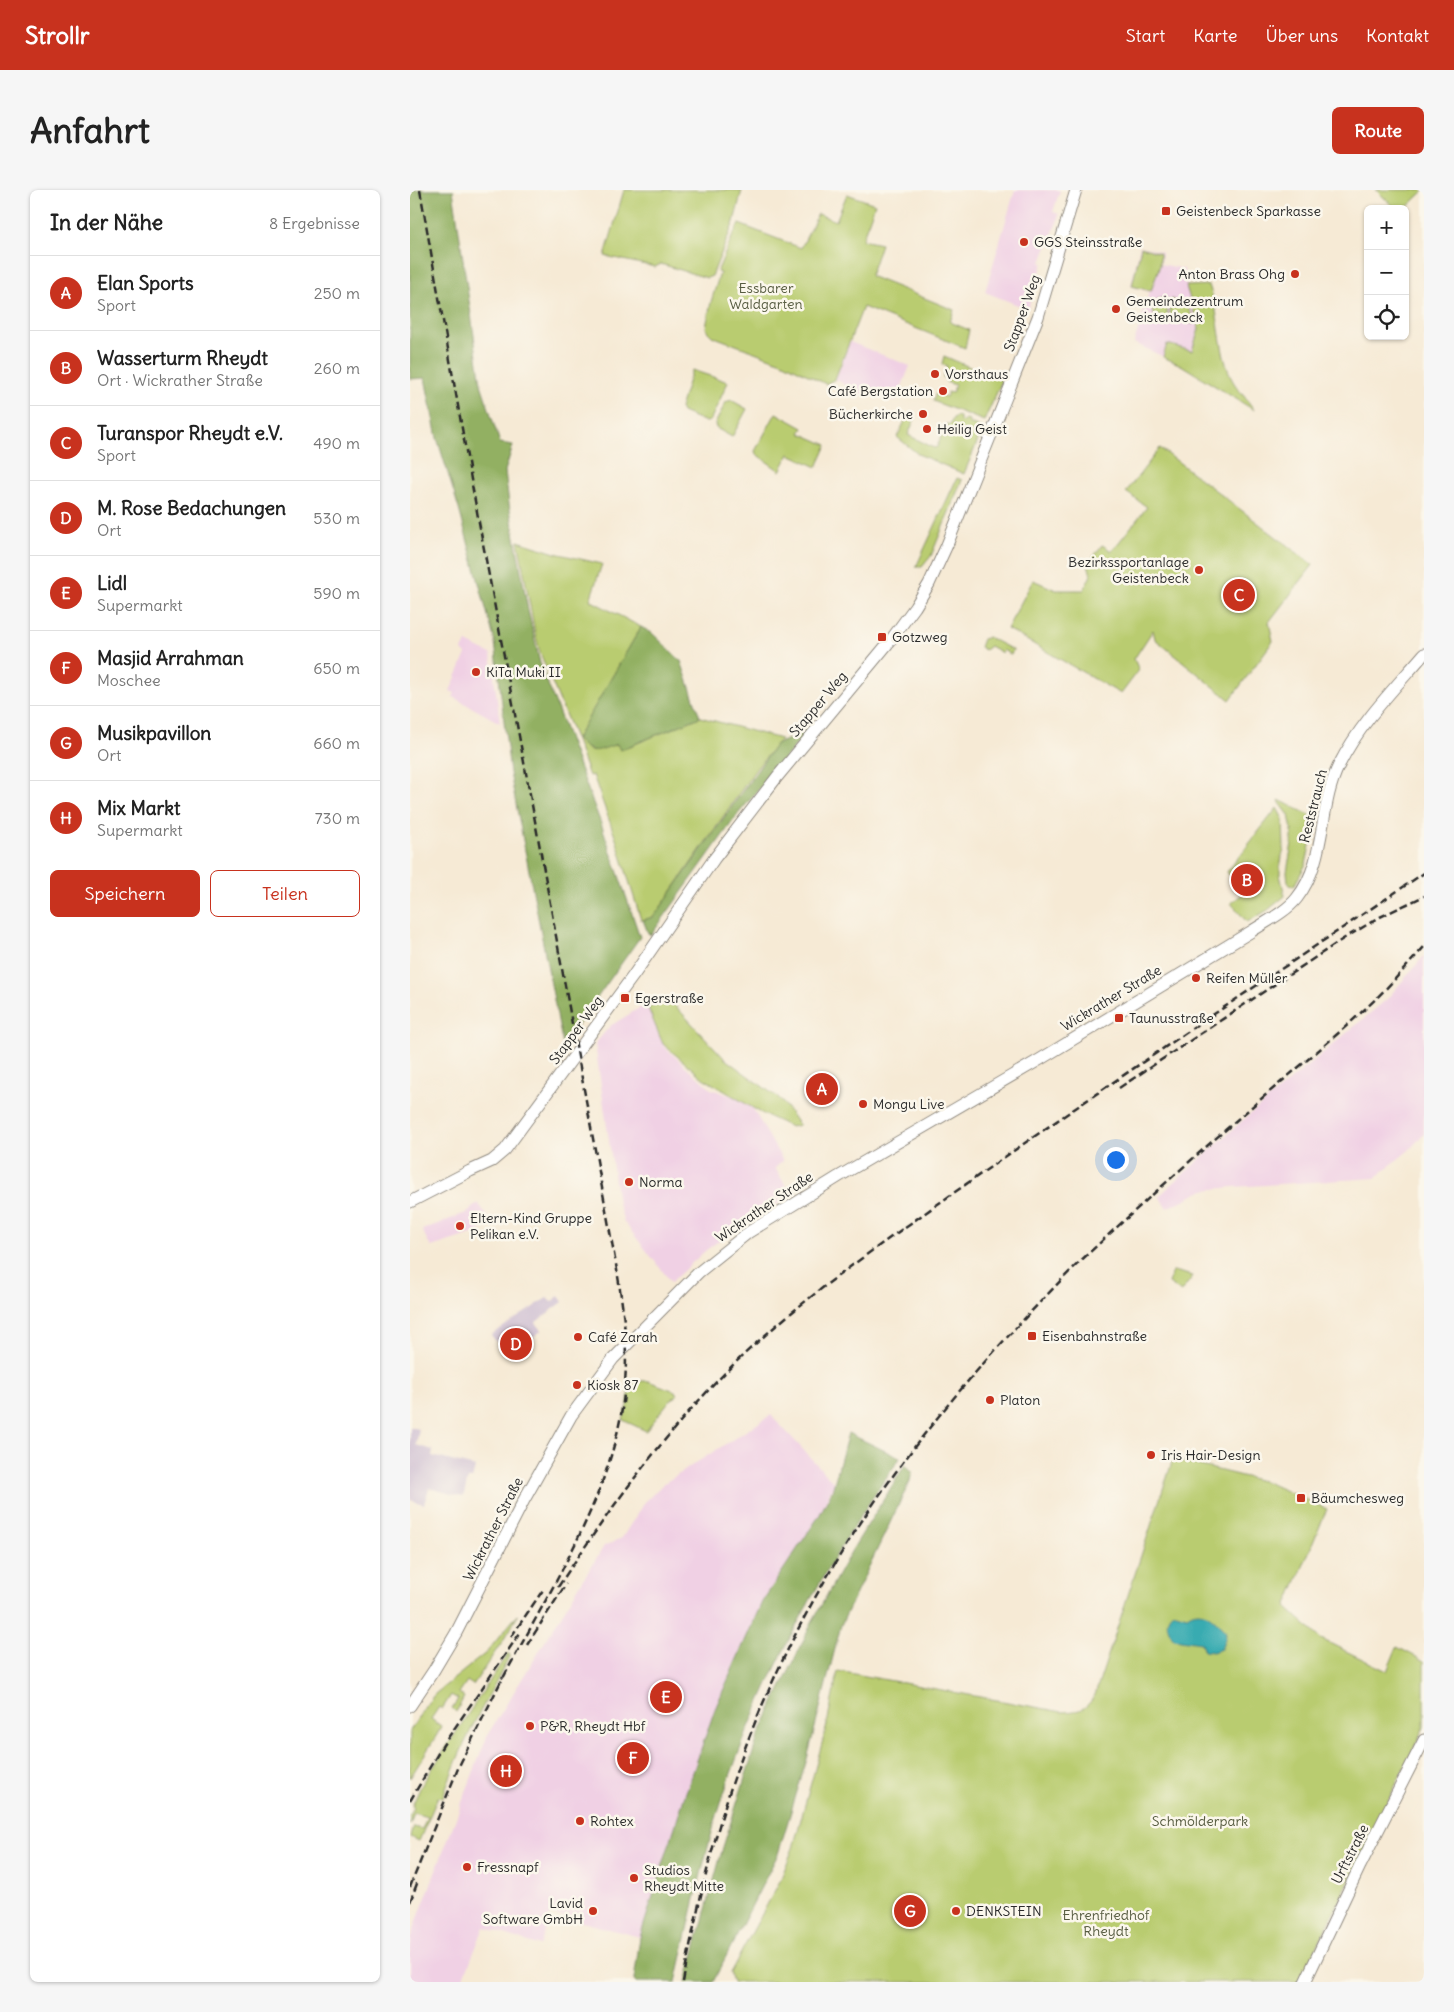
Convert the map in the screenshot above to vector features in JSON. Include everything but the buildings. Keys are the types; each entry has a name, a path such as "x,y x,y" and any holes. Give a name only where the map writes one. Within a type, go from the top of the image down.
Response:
{"main road":[{"name":"Stapper Weg","path":"410,1202 470,1170 492,1161 505,1150 624,988 714,860 778,777 881,652 915,607 929,584 947,545 1038,317 1076,190"},
{"name":"Reststrauch","path":"1296,899 1306,885 1314,866 1330,787 1339,765 1377,708 1424,654"},
{"name":"Wickrather Straße","path":"410,1706 456,1633 528,1492 571,1416 613,1359 699,1272 749,1232 792,1205 1217,952 1286,909 1296,899"},
{"name":"Urftstraße","path":"1305,1982 1360,1866 1424,1740"}],"shaded area":[{"name":"GGS Steinsstraße","path":"1015,190 1060,190 1053,212 1059,214 1057,222 1041,262 1043,263 1028,309 985,292"},
{"path":"1140,246 1162,252 1161,264 1184,269 1185,284 1195,287 1207,285 1196,356 1179,364 1134,343 1149,292 1131,286"},
{"path":"850,342 910,366 896,401 865,388 861,396 836,379"},
{"name":"KiTa Muki II","path":"466,642 491,654 500,723 453,697 455,693 450,691 466,654 462,650"},
{"path":"1424,956 1424,1134 1409,1150 1375,1178 1204,1190 1167,1208 1159,1196 1241,1122 1387,999"},
{"path":"646,1004 664,1047 711,1089 749,1102 783,1161 775,1168 792,1196 741,1224 705,1251 671,1282 624,1222 618,1203 595,1044 610,1026"},
{"name":"Eltern-Kind Gruppe Pelikan e.V.","path":"478,1203 492,1222 478,1232 431,1247 422,1230 466,1213"},
{"path":"559,1296 563,1302 536,1322 541,1331 507,1355 491,1335 547,1298 551,1302"},
{"path":"771,1415 834,1483 819,1516 762,1601 715,1709 685,1795 640,1937 551,1914 540,1946 484,1927 462,1982 410,1982 410,1939 488,1734 604,1546 622,1538 644,1503 663,1484"},
{"path":"410,1427 419,1429 416,1445 433,1450 432,1456 475,1467 472,1479 468,1479 463,1497 429,1488 424,1504 410,1500"}],"green space":[{"path":"410,190 453,190 481,384 500,443 513,445 505,471 509,504 528,610 540,663 603,829 640,937 563,1046 510,773 495,642 459,509 437,438 425,378 410,379"},
{"path":"624,190 742,190 734,222 712,276 707,278 661,264 655,267 605,256"},
{"path":"1376,190 1424,190 1409,205 1392,205"},
{"name":"Essbarer Waldgarten","path":"847,194 875,204 862,240 881,244 870,276 954,310 950,322 969,330 965,348 863,307 835,379 826,384 784,363 712,336 706,327 720,273 717,272 739,224 801,248 818,214 836,221"},
{"path":"1141,247 1160,253 1160,265 1151,291 1132,286"},
{"path":"1209,285 1213,296 1226,364 1235,384 1254,410 1181,365 1163,357 1167,344 1192,351 1199,329 1186,286"},
{"path":"1164,298 1168,300 1167,318 1154,315 1152,308 1155,301"},
{"path":"1172,299 1188,307 1194,324 1170,319 1170,301"},
{"path":"944,356 1002,381 984,421 933,401 936,393 946,397 948,392 952,393 955,385 946,382 947,379 943,377 947,366 942,364"},
{"path":"692,370 728,382 710,421 706,422 682,412 680,408"},
{"path":"731,400 747,409 732,437 716,428 715,424 726,402"},
{"path":"776,413 803,428 800,433 827,445 817,467 789,454 780,471 756,454 755,451"},
{"path":"908,415 915,418 908,435 934,448 937,447 946,424 950,425 953,418 957,416 960,417 960,421 963,422 966,419 969,420 969,423 983,428 964,474 918,454 897,437"},
{"name":"Bezirkssportanlage Geistenbeck","path":"1160,448 1313,565 1269,622 1273,641 1230,700 1155,639 1153,630 1134,659 1139,670 1121,694 1007,629 1033,580 1056,590 1084,590 1091,575 1088,564 1102,545 1112,551 1147,507 1126,492"},
{"path":"957,478 962,480 931,556 922,567 916,567"},
{"path":"518,541 555,553 602,564 590,600 641,627 576,739 590,751 618,744 621,750 700,717 781,739 756,769 658,911 648,919 641,920 617,842 593,775 589,776 540,653"},
{"path":"641,627 652,633 681,661 700,717 620,750 617,744 599,750 586,748 576,739"},
{"path":"988,637 1013,650 1011,655 1003,650 1002,653 990,646 985,650 980,647 983,639"},
{"path":"801,728 805,731 803,737 738,814 651,935 648,933 643,920 653,917 658,911 776,744 792,738"},
{"path":"1279,800 1316,818 1306,864 1294,886 1288,882 1287,872 1292,843 1292,830 1289,815"},
{"path":"1277,808 1283,819 1284,850 1280,862 1280,875 1285,896 1268,910 1247,922 1231,903 1244,893 1227,872"},
{"path":"667,997 725,1059 781,1100 799,1125 791,1127 763,1114 703,1078 663,1044 648,1008"},
{"path":"1173,1271 1193,1276 1181,1292 1169,1283"},
{"path":"630,1381 648,1381 675,1391 677,1395 670,1400 646,1431 623,1420 628,1402"},
{"path":"848,1433 900,1458 846,1538 798,1622 757,1709 738,1754 715,1821 676,1982 636,1982 634,1980 640,1937 685,1795 715,1709 762,1602 819,1516 832,1491"},
{"name":"Schmölderpark","path":"1173,1459 1266,1482 1327,1509 1286,1607 1321,1639 1387,1671 1397,1647 1424,1661 1424,1727 1300,1982 733,1982 730,1973 780,1881 793,1848 826,1729 838,1671 1062,1712 1082,1709 1095,1695"},
{"path":"905,1465 912,1471 910,1481 841,1625 807,1759 778,1854 713,1982 686,1982 723,1847 758,1737 812,1622 852,1550"},
{"path":"518,1614 510,1630 473,1685 467,1681 459,1693 464,1697 456,1712 452,1708 458,1699 451,1695 442,1709 439,1707 431,1719 441,1726 410,1778 410,1731 426,1705 435,1694 487,1652"},
{"path":"508,1653 510,1655 464,1743 443,1798 438,1797 419,1841 411,1837 414,1827 422,1829 427,1817 414,1813 410,1825 410,1815 414,1808 412,1806 421,1786"}],"water":[{"path":"1173,1612 1187,1616 1192,1613 1202,1612 1210,1616 1226,1634 1221,1649 1213,1652 1204,1651 1201,1643 1174,1639 1168,1629 1167,1622"}],"railway":[{"path":"420,190 472,485 617,1270 625,1340 626,1369 620,1422 609,1461 578,1537 501,1682"},
{"path":"558,1587 619,1499 685,1416 734,1364 819,1290 1028,1141 1424,873"},
{"path":"1119,1088 1343,939 1380,917 1424,896"},
{"path":"683,1982 709,1864 725,1805 745,1748 768,1692 822,1585 886,1486 959,1391 1066,1275 1196,1156 1373,1002 1424,947"},
{"path":"527,1645 566,1584"},
{"path":"511,1637 543,1590"},
{"path":"410,1801 443,1745 520,1633"},
{"path":"410,1887 459,1766 503,1677"},
{"path":"410,1902 418,1881"}],"place":[{"name":"Geistenbeck Sparkasse","path":"1166,211"},
{"name":"GGS Steinsstraße","path":"1024,242"},
{"name":"Anton Brass Ohg","path":"1295,274"},
{"name":"Gemeindezentrum Geistenbeck","path":"1116,309"},
{"name":"Vorsthaus","path":"935,374"},
{"name":"Café Bergstation","path":"943,391"},
{"name":"Bücherkirche","path":"923,414"},
{"name":"Heilig Geist","path":"927,429"},
{"name":"Bezirkssportanlage Geistenbeck","path":"1199,570"},
{"name":"Turanspor Rheydt e.V.","path":"1239,595"},
{"name":"Gotzweg","path":"882,637"},
{"name":"KiTa Muki II","path":"476,672"},
{"name":"Wasserturm Rheydt","path":"1247,880"},
{"name":"Reifen Müller","path":"1196,978"},
{"name":"Egerstraße","path":"625,998"},
{"name":"Taunusstraße","path":"1119,1018"},
{"name":"Elan Sports","path":"822,1089"},
{"name":"Mongu Live","path":"863,1104"},
{"name":"Norma","path":"629,1182"},
{"name":"Eltern-Kind Gruppe Pelikan e.V.","path":"460,1226"},
{"name":"Eisenbahnstraße","path":"1032,1336"},
{"name":"Café Zarah","path":"578,1337"},
{"name":"M. Rose Bedachungen","path":"516,1344"},
{"name":"Kiosk 87","path":"577,1385"},
{"name":"Platon","path":"990,1400"},
{"name":"Iris Hair-Design","path":"1151,1455"},
{"name":"Bäumchesweg","path":"1301,1498"},
{"name":"Lidl","path":"666,1697"},
{"name":"P&R, Rheydt Hbf","path":"530,1726"},
{"name":"Masjid Arrahman","path":"633,1758"},
{"name":"Mix Markt","path":"506,1771"},
{"name":"Rohtex","path":"580,1821"},
{"name":"Fressnapf","path":"467,1867"},
{"name":"Studios Rheydt Mitte","path":"634,1878"},
{"name":"Lavid Software GmbH","path":"593,1911"},
{"name":"Musikpavillon","path":"910,1911"},
{"name":"DENKSTEIN","path":"956,1911"}],"park label":[{"name":"Ehrenfriedhof Rheydt","path":"1106,1924"}]}
